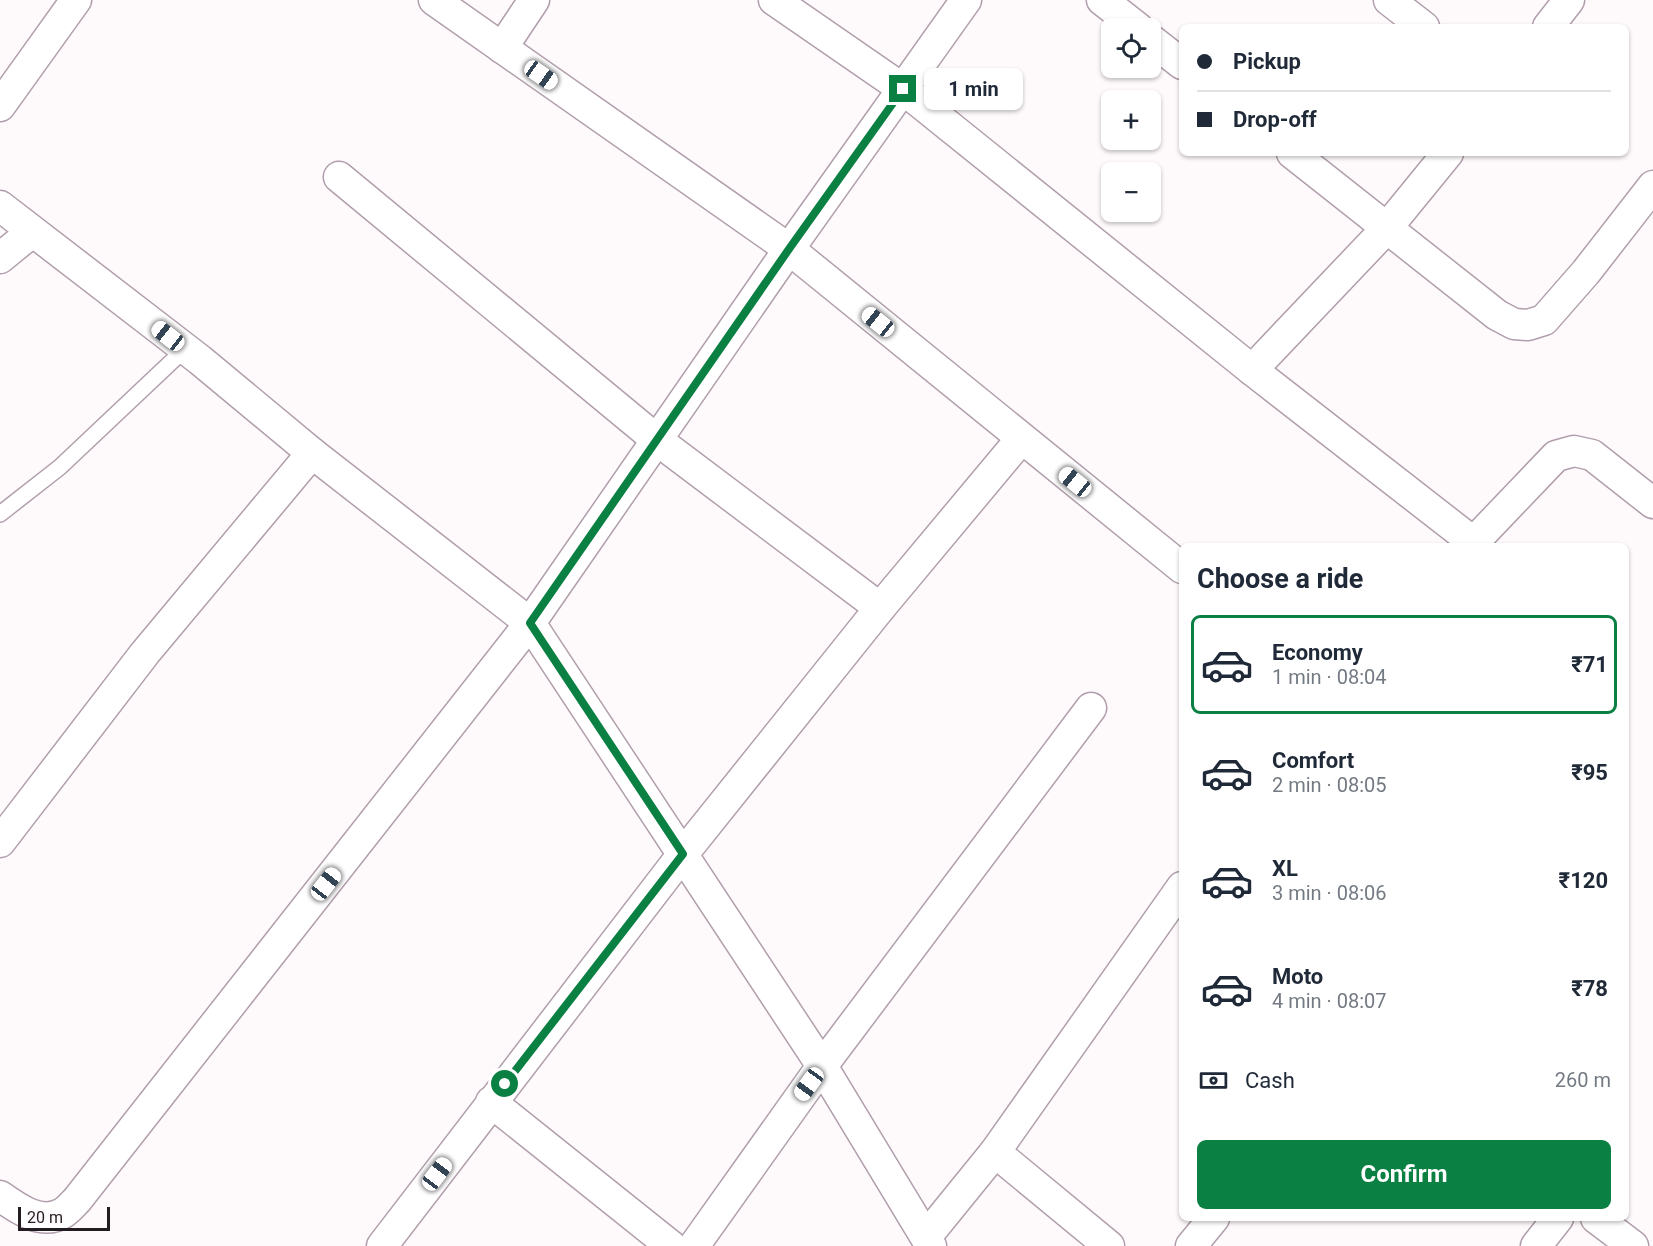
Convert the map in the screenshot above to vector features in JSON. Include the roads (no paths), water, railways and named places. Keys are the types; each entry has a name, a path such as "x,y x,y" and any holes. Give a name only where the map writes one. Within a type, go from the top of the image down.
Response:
{"street":[{"path":"0,106 76,0"},
{"path":"434,0 789,249 1179,566"},
{"path":"502,48 534,0"},
{"path":"774,0 903,89 1470,543"},
{"path":"0,1196 19,1210 35,1216 50,1218 63,1213 77,1200 530,623 789,249 966,0"},
{"path":"1102,0 1125,18"},
{"path":"1550,24 1569,0"},
{"path":"1161,48 1179,62"},
{"path":"1296,156 1497,315 1514,324 1528,325 1544,320 1586,272 1653,186"},
{"path":"1252,370 1386,229 1446,156"},
{"path":"339,177 657,440 880,608"},
{"path":"0,206 186,349 312,453 530,623 822,1066 929,1242 1179,891"},
{"path":"0,258 32,232"},
{"path":"382,1246 683,854 880,608 1021,439"},
{"path":"1472,543 1556,456 1574,451 1592,455 1653,503"},
{"path":"0,842 145,653 312,453"},
{"path":"694,1246 822,1066 1091,708"},
{"path":"492,1102 671,1246"},
{"path":"995,1152 1109,1246"},
{"path":"1191,1246 1212,1221"},
{"path":"1536,1246 1556,1221"},
{"path":"1600,1221 1634,1246"}],"lane":[{"path":"0,514 60,467 186,349"}]}
